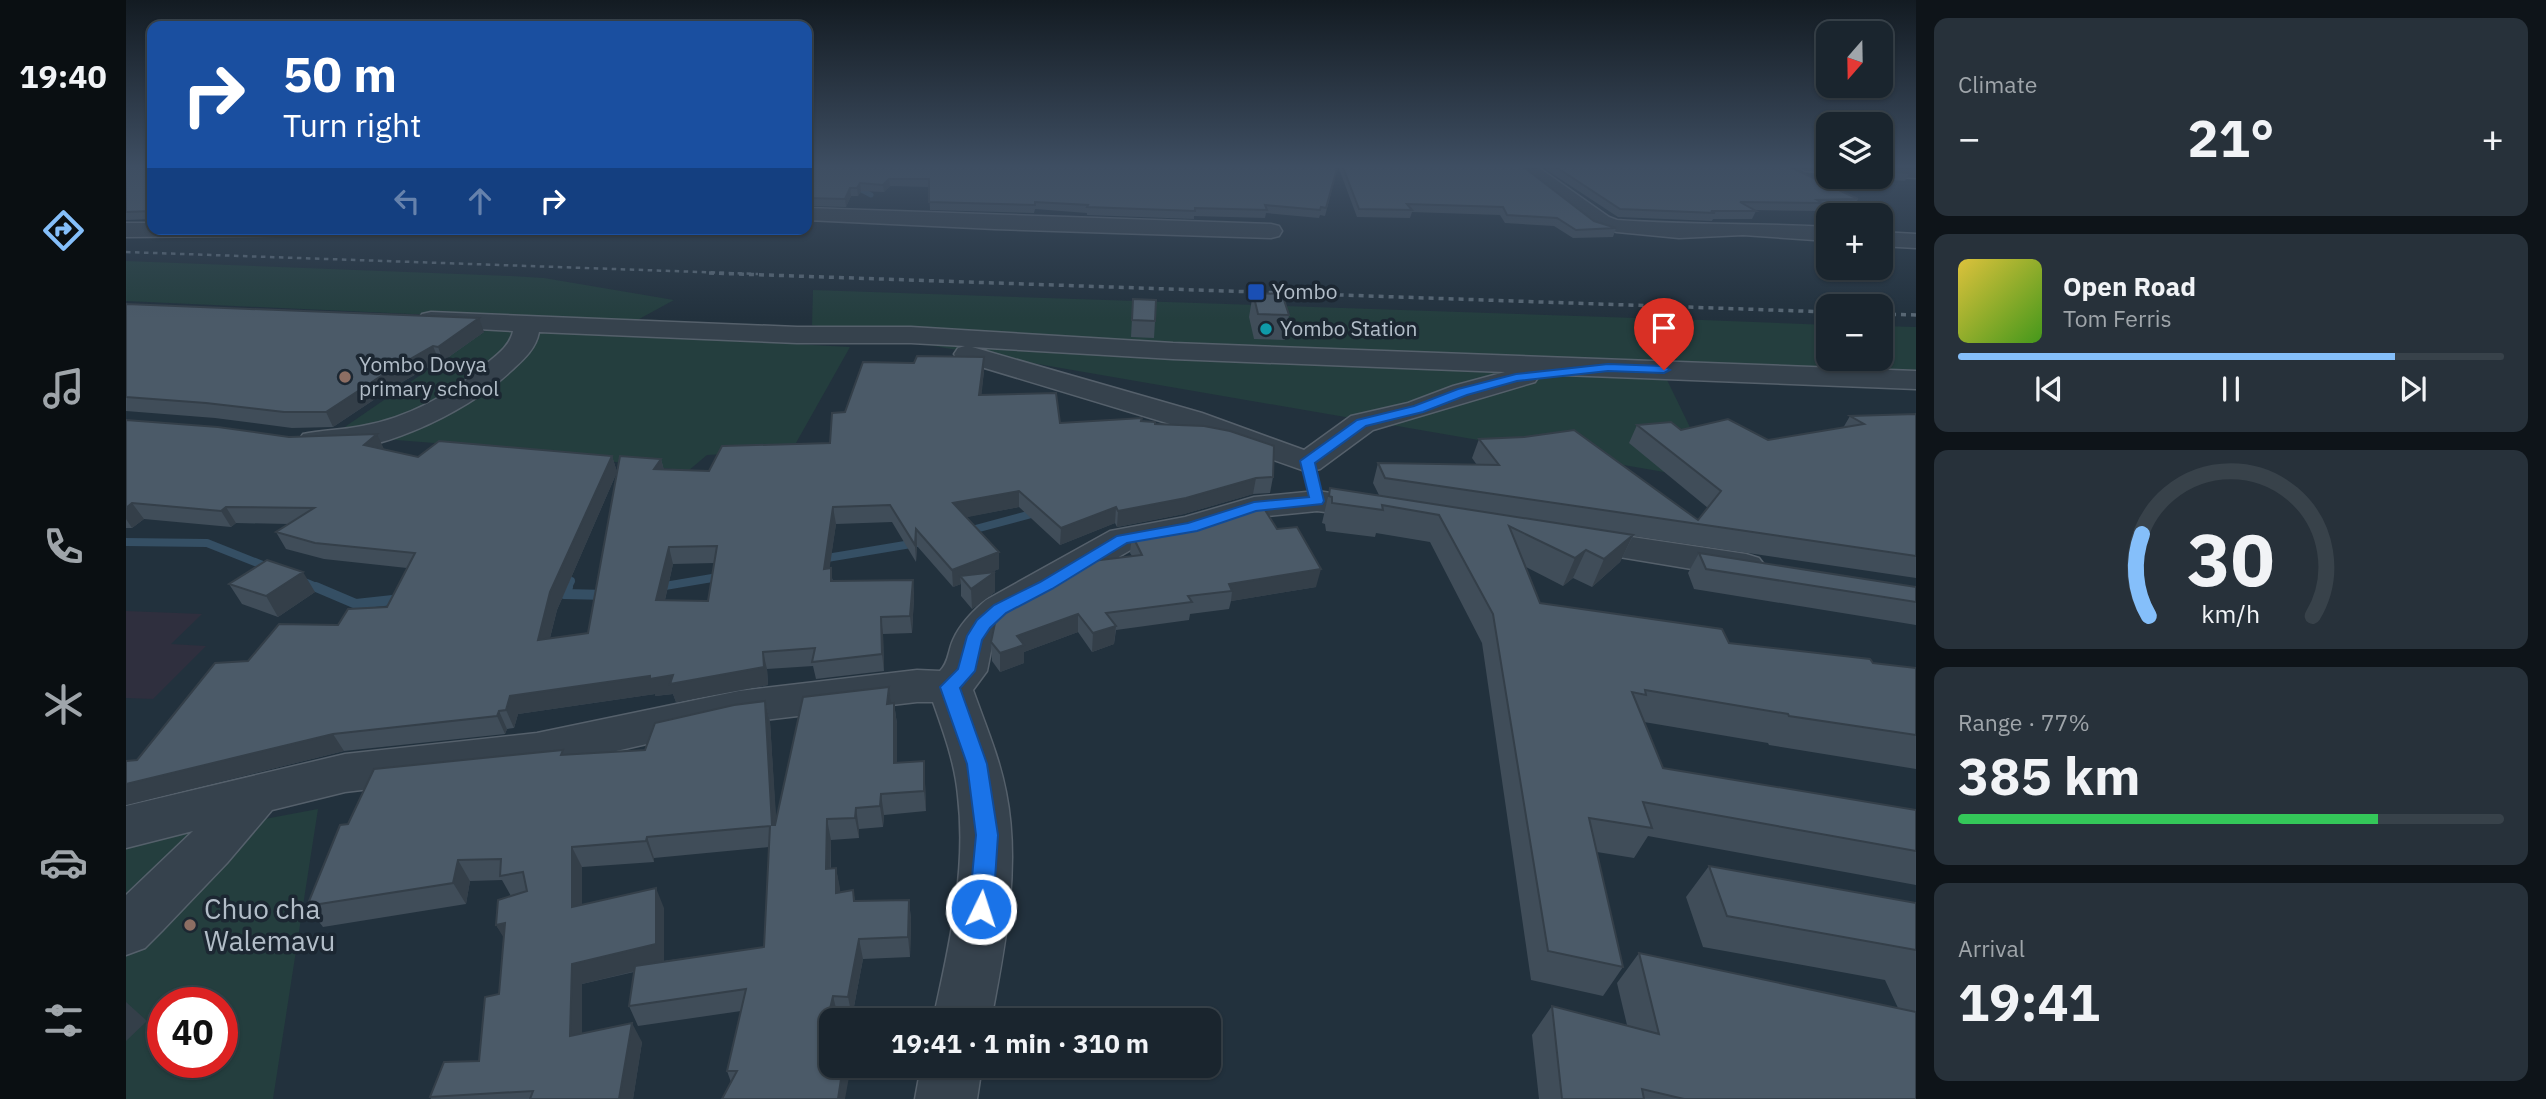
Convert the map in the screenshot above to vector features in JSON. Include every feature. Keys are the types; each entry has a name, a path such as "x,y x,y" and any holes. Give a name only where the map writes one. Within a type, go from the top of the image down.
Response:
{"street":[{"path":"848,216 1271,231"},
{"path":"1593,216 1601,222 1617,226 1679,231 1743,229 1816,233"},
{"path":"126,230 147,230"},
{"path":"1893,240 1916,241"},
{"path":"399,319 797,335 911,335 1174,351 1916,380"},
{"path":"286,439 345,439 436,412 474,390 493,374 524,343 526,324"},
{"path":"911,335 1191,420 1307,461"},
{"path":"1307,461 1362,423 1418,409 1463,392 1516,377 1608,368"},
{"path":"1307,461 1317,501"},
{"path":"126,827 345,773 537,751 738,707 917,686 950,687 966,671 973,640 984,624 1000,609 1123,539 1191,527 1254,507 1317,501 1411,513"},
{"path":"1545,534 1773,570"},
{"path":"950,687 977,764 987,835 979,933 964,1008"},
{"path":"126,930 190,871 256,795"},
{"path":"946,1099 950,1078"}],"shaded area":[{"path":"126,611 202,614 171,644 206,646 153,699 126,698"}],"green space":[{"path":"126,261 544,278 674,300 630,324 126,301"},
{"path":"813,290 1637,318 1716,481 812,325"},
{"path":"1651,318 1816,324 1816,368 1679,363"},
{"path":"1893,326 1916,327 1916,371 1893,370"},
{"path":"489,328 850,347 792,450 707,455 688,471 511,449 333,435"},
{"name":"Chuo cha Walemavu","path":"318,809 273,1099 126,1099 126,845"}],"building":[{"path":"1528,216 1588,216 1616,228 1576,230 1557,218"},
{"path":"1253,293 1282,294 1289,315 1258,314"},
{"path":"1133,299 1156,300 1155,321 1132,320"},
{"path":"126,304 479,318 438,347 433,346 384,374 326,412 284,412 126,397"},
{"path":"917,356 984,357 979,395 1056,393 1060,423 1142,418 1141,421 1155,424 1204,426 1230,431 1274,446 1273,477 1256,478 1186,498 1118,511 1116,507 1061,528 1019,491 953,503 999,552 952,570 916,529 915,545 890,505 833,507 824,569 831,568 831,581 913,580 910,616 881,617 882,654 812,662 815,648 763,652 764,667 670,684 673,675 510,696 506,710 499,711 497,716 333,734 126,784 126,761 137,760 215,663 248,661 279,624 338,625 348,609 387,607 415,553 315,543 276,532 314,508 226,507 221,511 132,503 126,508 126,420 218,427 289,437 377,434 364,445 418,457 439,441 612,456 550,592 538,640 588,633 620,456 661,459 654,469 709,471 722,446 830,443 832,413 845,412 863,362 914,363","holes":["717,546 708,601 656,600 669,547"]},
{"path":"1916,414 1916,556 1385,478 1378,463 1499,465 1479,439 1524,437 1574,430 1698,520 1721,491 1637,425 1671,422 1681,430 1728,419 1768,440 1864,424 1850,416"},
{"path":"1330,488 1633,535 1604,559 1586,550 1575,558 1509,526 1540,603 1722,629 1729,643 1870,659 1873,663 1916,668 1916,735 1645,690 1646,695 1632,692 1663,768 1916,810 1916,851 1643,802 1652,828 1589,818 1623,967 1548,951 1493,614 1439,515 1382,505 1383,510 1332,503"},
{"path":"1260,502 1277,529 1297,527 1321,569 1229,584 1232,591 1188,596 1192,602 1106,613 1116,626 1093,633 1078,614 1017,636 1024,645 1000,653 991,642 995,623 1016,601 1083,566 1084,562 1142,555 1132,535 1137,532 1207,520"},
{"path":"1699,553 1916,587 1916,602 1706,569"},
{"path":"267,560 303,572 266,596 229,584"},
{"path":"995,572 971,589 960,576"},
{"path":"889,687 887,704 894,703 894,763 924,761 924,791 881,794 880,806 856,808 855,818 827,819 826,869 836,868 836,893 853,890 854,901 909,900 908,937 859,939 848,997 833,996 830,1008 819,1008 819,1078 841,1078 838,1099 722,1099 737,1071 727,1071 746,989 629,1006 635,966 764,947 770,826 572,847 572,907 656,888 656,944 572,964 570,1036 632,1023 619,1099 530,1099 533,1091 430,1097 444,1062 479,1061 485,997 499,994 505,923 496,925 498,900 527,891 523,872 500,876 501,859 458,860 453,883 307,906 340,825 348,824 374,769 563,750 561,755 645,750 655,723 734,705 765,701 772,825 775,825 803,697"},
{"path":"1709,866 1916,903 1916,950 1727,916"},
{"path":"1639,953 1916,1012 1916,1099 1684,1099 1642,1089 1644,1099 1562,1099 1552,1006 1659,1034"}],"waterway":[{"path":"968,531 1039,512"},
{"path":"126,542 207,543 270,568"},
{"path":"821,559 917,543"},
{"path":"659,587 724,576"},
{"path":"302,581 321,589"},
{"path":"558,581 571,581 568,587"},
{"path":"316,587 356,604 402,599"},
{"path":"568,587 564,594 607,595"}],"railway":[{"path":"126,252 758,274"},
{"path":"709,273 1816,312"},
{"path":"1893,314 1916,315"}],"place":[{"name":"Yombo","path":"1256,292"},
{"name":"Yombo Station","path":"1266,329"},
{"name":"Yombo Dovya primary school","path":"345,377"},
{"name":"Chuo cha Walemavu","path":"190,925"}],"route":[{"path":"981,909 987,835 977,764 950,687 966,671 973,640 984,624 1000,609 1123,539 1191,527 1254,507 1317,501 1307,461 1362,423 1418,409 1463,392 1516,377 1608,368 1664,370"}]}
